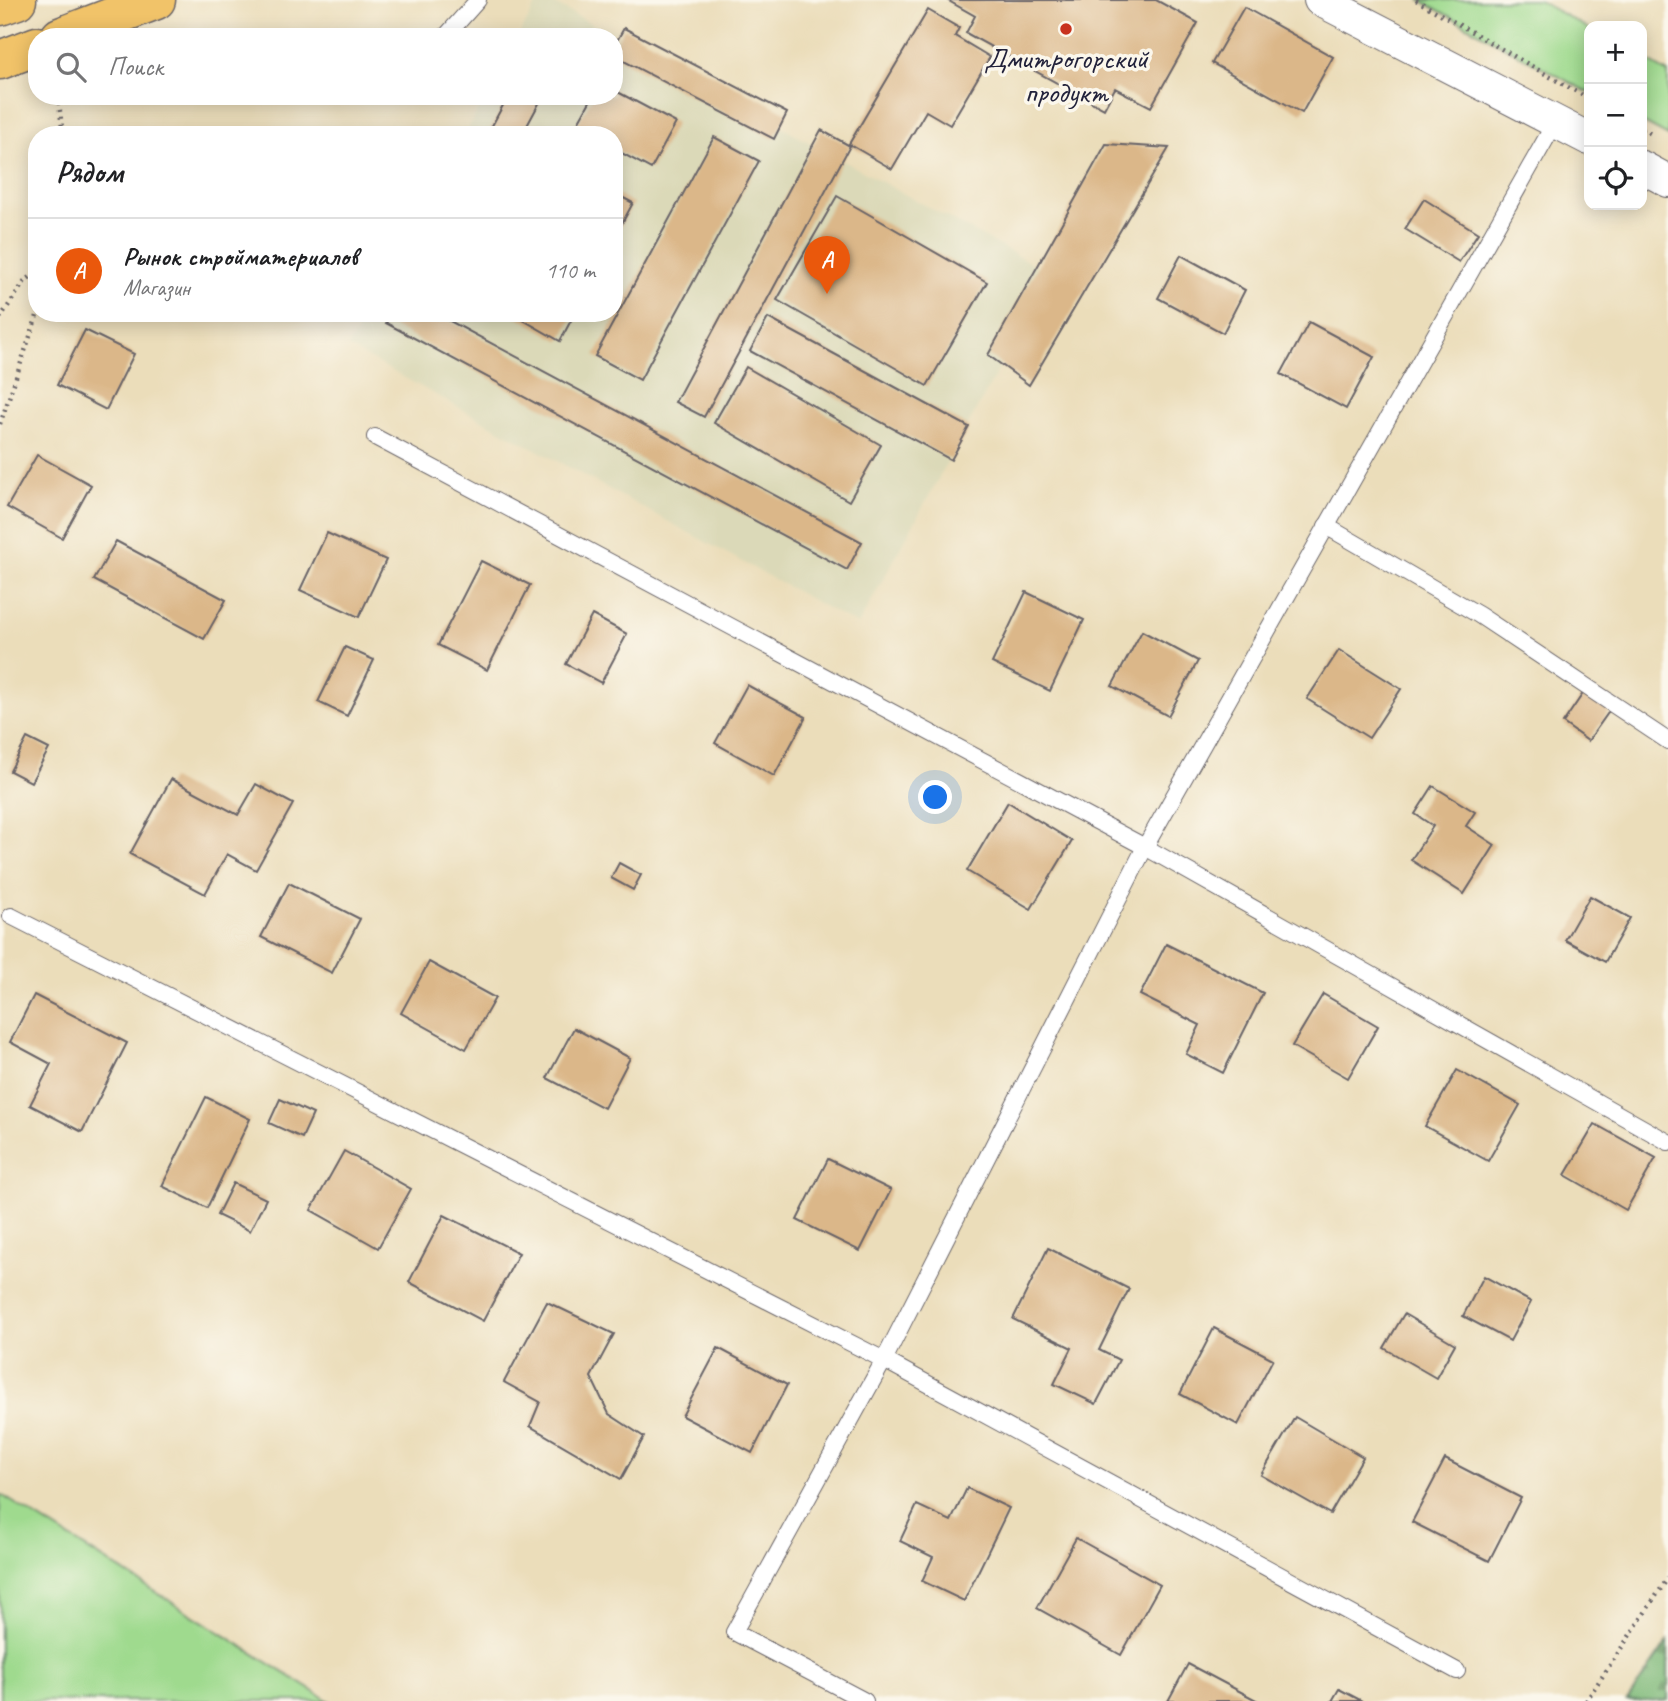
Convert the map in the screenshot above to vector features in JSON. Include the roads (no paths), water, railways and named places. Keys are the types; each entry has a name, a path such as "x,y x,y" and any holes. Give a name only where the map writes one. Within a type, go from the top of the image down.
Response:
{"main road":[{"path":"0,6 17,0"},
{"path":"83,28 156,0"},
{"path":"0,60 28,49"}],"street":[{"path":"1320,0 1584,136"},
{"path":"1647,170 1668,181"}],"lane":[{"path":"453,28 478,0"},
{"path":"865,1701 734,1632 884,1360 1145,847 1556,121"},
{"path":"375,437 1145,847 1668,1142"},
{"path":"1326,526 1479,615 1668,741"},
{"path":"11,916 884,1360 1457,1671"}],"place":[{"name":"Дмитрогорский продукт","path":"1066,29"},
{"name":"Рынок стройматериалов","path":"827,294"}]}
